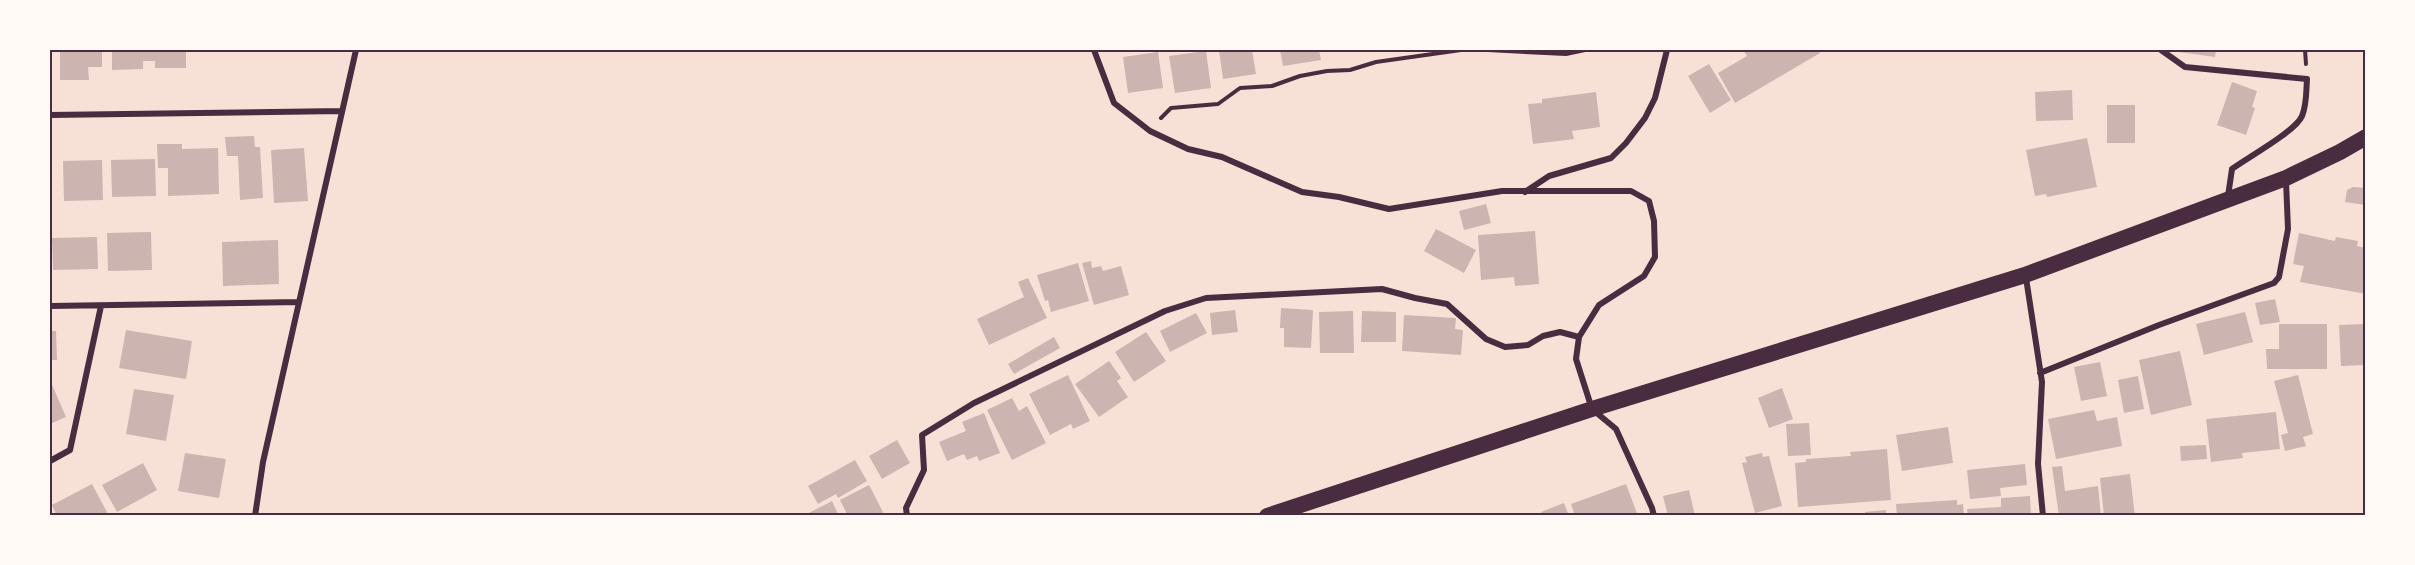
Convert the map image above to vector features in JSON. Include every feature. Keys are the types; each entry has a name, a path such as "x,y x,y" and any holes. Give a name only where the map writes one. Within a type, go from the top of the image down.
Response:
{"highway":[{"path":"1267,516 1592,409 2025,274 2286,178 2366,137"}],"street":[{"path":"255,516 263,462 356,50"},
{"path":"1094,50 1114,103 1150,131 1188,149 1222,157 1302,192 1340,197 1389,209 1502,191 1631,191 1649,201 1656,240 1655,257 1637,282 1599,305 1579,337 1576,359 1592,409 1616,429 1654,516"},
{"path":"1525,192 1549,176 1611,158 1619,151 1645,118 1655,98 1667,50"},
{"path":"2161,50 2185,67 2307,79 2306,104 2301,119 2285,133 2232,169 2228,200"},
{"path":"50,115 342,111"},
{"path":"2040,373 2159,325 2274,283 2279,277 2288,229 2286,178"},
{"path":"2025,274 2042,382 2038,464 2043,516"},
{"path":"907,516 906,508 924,470 922,435 985,398 1165,311 1206,298 1382,289 1448,304 1486,339 1505,346 1528,345 1543,336 1560,332 1579,337"},
{"path":"50,306 299,302"},
{"path":"50,461 70,450 101,306"}],"path":[{"path":"1150,131 1171,108 1218,104 1240,88 1272,86 1318,73 1350,70 1376,62 1461,50"},
{"path":"1487,50 1566,54 1585,50"}],"building":[{"path":"60,50 102,50 102,67 88,67 89,80 60,80"},
{"path":"112,50 186,50 186,68 155,68 155,61 143,61 143,69 112,70"},
{"path":"1219,50 1252,50 1256,74 1223,79"},
{"path":"1280,50 1319,50 1321,60 1283,66"},
{"path":"1743,50 1818,50 1820,53 1735,103 1718,73 1747,56"},
{"path":"2179,50 2216,50 2215,57 2179,52"},
{"path":"1206,51 1211,88 1175,93 1169,56"},
{"path":"1158,52 1163,88 1128,93 1123,57"},
{"path":"1709,64 1731,100 1710,113 1688,76"},
{"path":"2232,82 2257,91 2252,107 2255,108 2246,135 2217,125"},
{"path":"2072,90 2073,120 2036,121 2035,92"},
{"path":"1596,92 1600,127 1572,131 1574,139 1533,144 1528,104 1542,103 1542,99"},
{"path":"2107,105 2135,105 2135,143 2107,143"},
{"path":"254,136 255,147 260,147 263,198 240,200 238,156 227,156 225,137"},
{"path":"2087,138 2097,187 2047,197 2046,194 2035,196 2026,150"},
{"path":"157,144 182,144 182,149 218,148 219,194 168,196 168,168 158,168"},
{"path":"304,148 308,201 274,203 271,150"},
{"path":"155,159 156,196 112,197 111,160"},
{"path":"102,160 103,200 64,201 63,161"},
{"path":"2353,187 2366,188 2366,205 2345,202 2347,190"},
{"path":"1486,204 1491,223 1464,230 1459,211"},
{"path":"1436,229 1476,250 1464,273 1424,251"},
{"path":"1535,231 1539,284 1515,286 1514,277 1481,280 1478,235"},
{"path":"151,232 152,270 108,271 107,233"},
{"path":"2299,233 2335,241 2336,237 2358,241 2357,246 2366,248 2366,294 2300,282 2304,266 2293,264"},
{"path":"97,237 98,269 53,270 52,238"},
{"path":"278,240 279,284 223,286 222,242"},
{"path":"1091,261 1092,268 1101,266 1103,271 1121,266 1129,295 1094,305 1082,263"},
{"path":"1078,263 1089,301 1051,312 1037,275"},
{"path":"1028,278 1047,318 989,345 977,319 1024,297 1018,282"},
{"path":"2275,299 2280,322 2260,325 2255,303"},
{"path":"1281,308 1313,310 1311,348 1284,347 1284,328 1280,328"},
{"path":"1235,310 1238,332 1212,335 1210,313"},
{"path":"1353,311 1354,353 1320,353 1319,312"},
{"path":"1362,311 1396,312 1396,342 1361,342"},
{"path":"2245,312 2253,342 2204,355 2196,324"},
{"path":"1196,313 1207,333 1170,352 1160,331"},
{"path":"1404,315 1456,318 1455,329 1463,330 1461,355 1402,351"},
{"path":"2279,324 2327,324 2327,369 2267,369 2266,349 2279,349"},
{"path":"2366,324 2366,365 2341,366 2339,325"},
{"path":"126,330 192,341 186,379 119,368"},
{"path":"50,331 56,331 57,360 50,360"},
{"path":"1146,332 1166,361 1134,382 1115,352"},
{"path":"1054,337 1060,348 1014,374 1008,364"},
{"path":"2180,351 2192,405 2151,415 2139,360"},
{"path":"1109,361 1121,378 1117,381 1128,397 1099,417 1075,384"},
{"path":"2100,362 2107,396 2081,401 2074,367"},
{"path":"1068,375 1090,421 1073,429 1071,424 1050,435 1029,394"},
{"path":"2298,375 2313,434 2303,437 2306,446 2285,451 2281,435 2288,433 2274,381"},
{"path":"2138,376 2144,409 2124,413 2118,380"},
{"path":"50,380 66,417 50,424"},
{"path":"1782,388 1793,419 1769,428 1758,398"},
{"path":"134,389 174,395 166,441 126,434"},
{"path":"1012,398 1019,411 1027,406 1046,443 1012,460 987,410"},
{"path":"2094,410 2097,421 2117,417 2122,446 2056,459 2048,419"},
{"path":"2276,412 2280,449 2242,453 2243,458 2211,462 2206,419"},
{"path":"984,413 1000,453 979,461 977,456 967,460 964,454 947,461 939,442 966,431 962,422"},
{"path":"1809,423 1811,455 1788,456 1786,424"},
{"path":"1948,427 1953,463 1902,471 1896,435"},
{"path":"897,440 910,463 882,479 869,456"},
{"path":"2206,445 2207,459 2181,461 2180,446"},
{"path":"1887,449 1891,500 1798,507 1795,463 1806,462 1806,459 1851,456 1850,452"},
{"path":"185,453 226,459 219,498 178,491"},
{"path":"1762,453 1763,457 1769,456 1782,506 1755,513 1742,463 1747,462 1745,457"},
{"path":"855,460 867,481 838,498 836,494 818,504 808,486"},
{"path":"143,463 157,490 117,512 102,485"},
{"path":"2025,464 2027,485 2000,488 2001,496 1970,499 1967,470"},
{"path":"2062,466 2065,491 2098,486 2101,516 2059,516 2052,467"},
{"path":"2130,474 2135,516 2104,516 2100,478"},
{"path":"92,484 109,516 57,516 52,505"},
{"path":"1626,484 1638,516 1575,516 1571,504"},
{"path":"869,485 885,516 848,516 840,500"},
{"path":"1689,490 1695,516 1668,516 1663,496"},
{"path":"2030,496 2031,516 1968,516 1967,509 2001,507 2001,498"},
{"path":"1957,500 1957,505 1963,504 1964,516 1897,516 1896,504"},
{"path":"832,501 839,516 803,516"},
{"path":"1564,503 1569,516 1543,516 1541,512"},
{"path":"1886,510 1886,516 1865,516 1865,512"}]}
